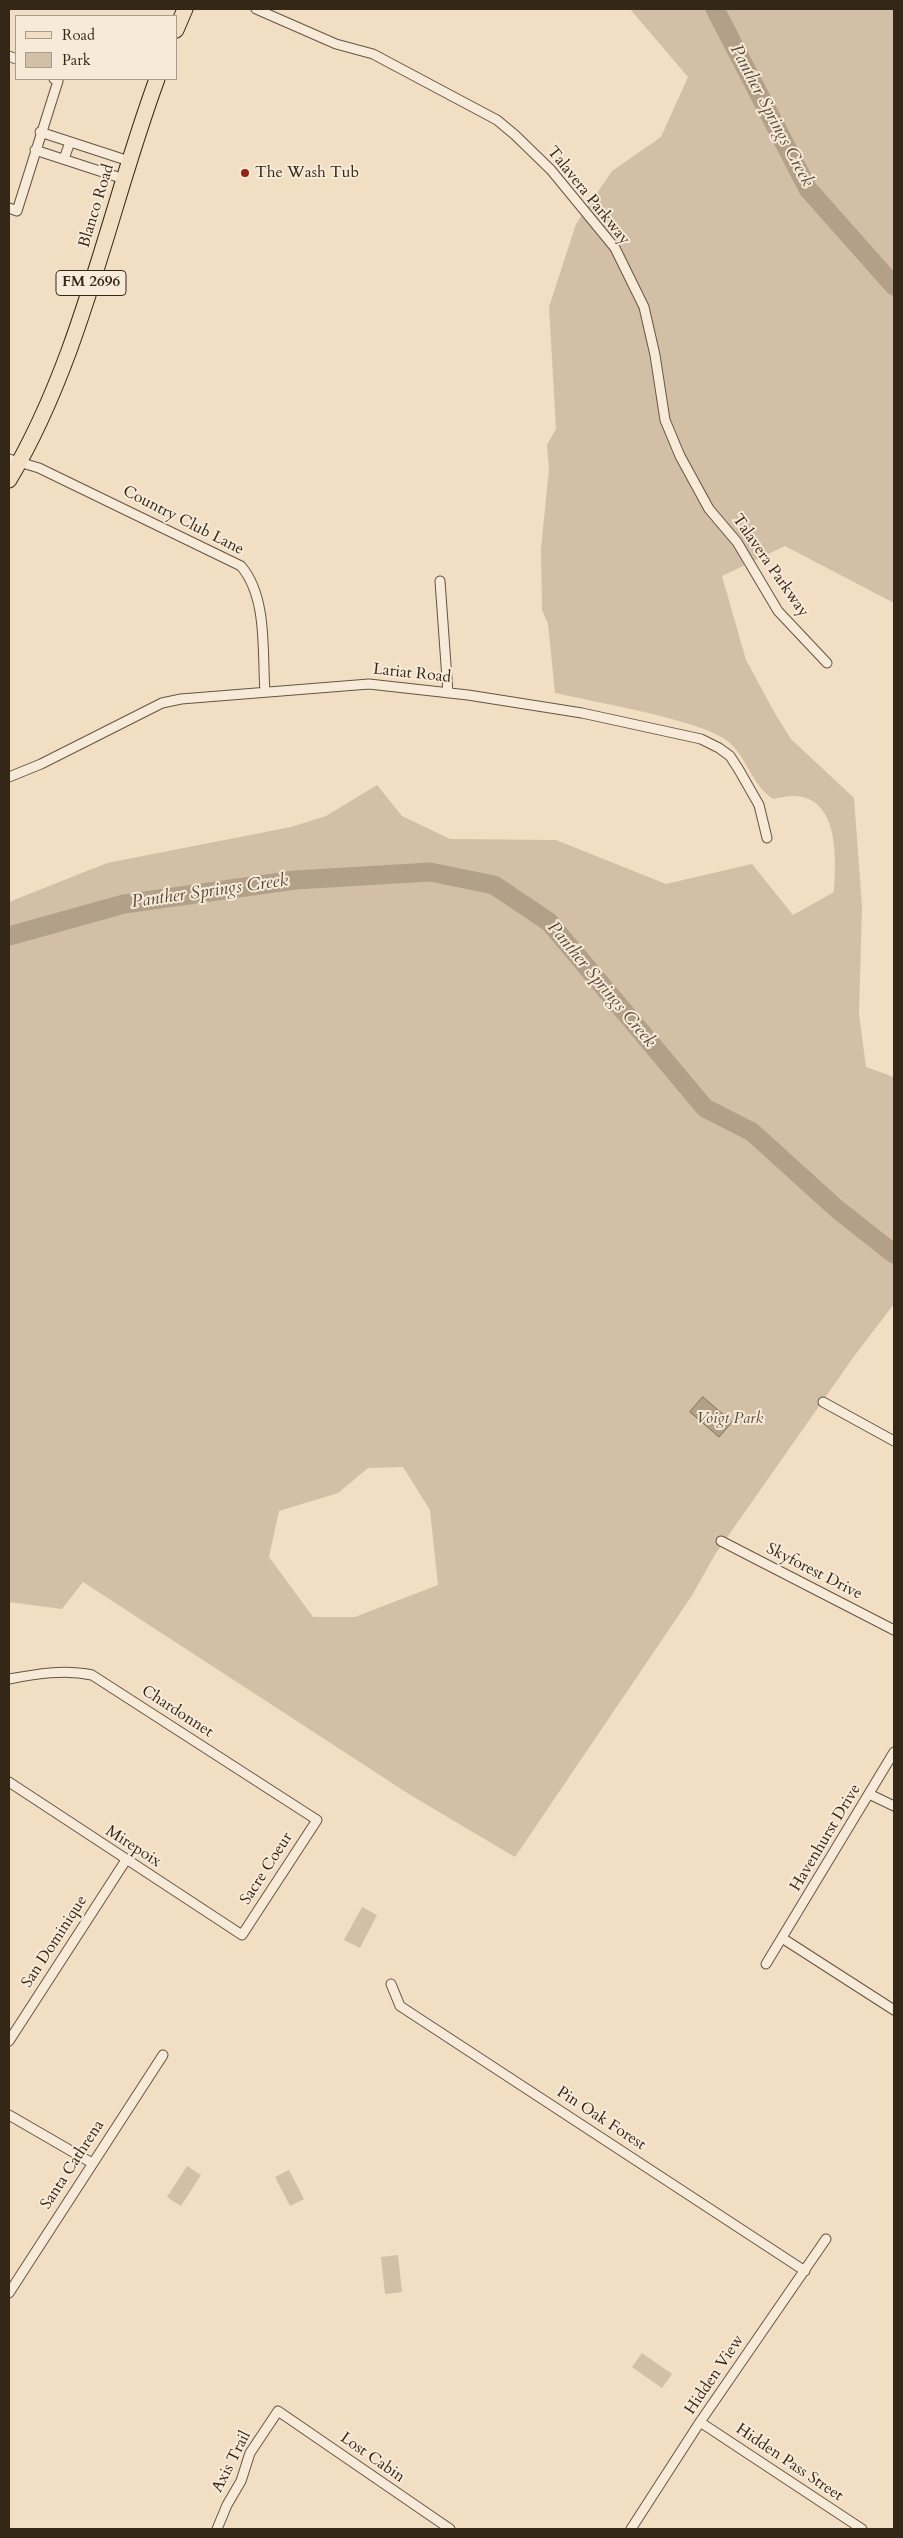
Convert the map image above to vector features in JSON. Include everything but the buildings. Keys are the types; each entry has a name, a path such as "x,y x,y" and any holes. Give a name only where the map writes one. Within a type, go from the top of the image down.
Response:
{"main road":[{"path":"178,25 185,9"},
{"name":"Blanco Road","path":"9,480 14,460 58,380 157,80"}],"street":[{"name":"Talavera Parkway","path":"256,9 336,44 373,54 497,120 516,135 550,170 615,248 644,307 665,420 680,456 709,509 738,542 778,611 826,664"},
{"path":"13,209 35,150 56,80"},
{"path":"40,132 129,161"},
{"path":"64,159 70,142"},
{"path":"35,150 124,179"},
{"name":"Country Club Lane","path":"14,460 56,476 241,566 252,578 259,599 265,692"},
{"path":"440,581 448,693"},
{"name":"Lariat Road","path":"9,776 41,764 162,703 360,684 448,693 582,713 707,742 730,756 739,770 759,805 767,838"},
{"path":"823,1402 894,1441"},
{"name":"Skyforest Drive","path":"721,1541 894,1630"},
{"name":"Chardonnet","path":"9,1679 61,1671 74,1671 92,1676 317,1820"},
{"name":"Havenhurst Drive","path":"766,1964 894,1752"},
{"name":"Mirepoix","path":"9,1784 242,1935"},
{"path":"869,1794 894,1806"},
{"name":"Sacre Coeur","path":"242,1935 317,1820"},
{"name":"San Dominique","path":"9,2041 126,1860"},
{"path":"782,1938 894,2010"},
{"name":"Pin Oak Forest","path":"391,1984 400,2006 804,2271"},
{"name":"Santa Cathrena","path":"9,2293 163,2055"},
{"path":"9,2115 92,2163"},
{"name":"Hidden View","path":"631,2529 700,2422 826,2239"},
{"name":"Axis Trail","path":"217,2529 226,2505 241,2481 250,2453 278,2411"},
{"name":"Lost Cabin","path":"278,2411 450,2529"},
{"name":"Hidden Pass Street","path":"700,2422 862,2529"}],"green space":[{"name":"Voigt Park","path":"630,9 894,9 894,603 785,546 722,576 746,660 777,717 791,739 854,798 862,907 859,1014 866,1067 894,1077 894,1304 855,1355 716,1553 691,1597 515,1857 412,1796 83,1582 62,1609 9,1602 9,902 107,863 291,827 326,816 377,785 402,816 450,839 556,840 666,884 752,864 793,915 834,892 835,864 832,832 827,818 820,807 808,799 793,796 773,799 760,787 730,743 717,735 674,719 555,693 548,624 542,610 541,548 549,469 547,445 556,429 549,307 576,224 612,171 661,137 688,77","holes":["403,1467 430,1510 438,1585 355,1617 313,1617 269,1557 279,1511 338,1493 368,1468"]},
{"path":"362,1907 377,1915 360,1948 344,1940"},
{"path":"187,2166 201,2175 181,2206 167,2197"},
{"path":"289,2170 304,2199 290,2206 275,2177"},
{"path":"398,2255 402,2292 385,2294 381,2257"},
{"path":"642,2353 672,2374 662,2388 632,2367"}],"shaded area":[{"path":"703,1397 732,1422 719,1437 690,1412"}],"waterway":[{"name":"Panther Springs Creek","path":"715,9 808,189 894,286"},
{"name":"Panther Springs Creek","path":"9,936 124,904 295,880 430,872 494,885 549,922 705,1108 752,1132 837,1209 894,1254"}],"place":[{"name":"The Wash Tub","path":"245,173"}]}
